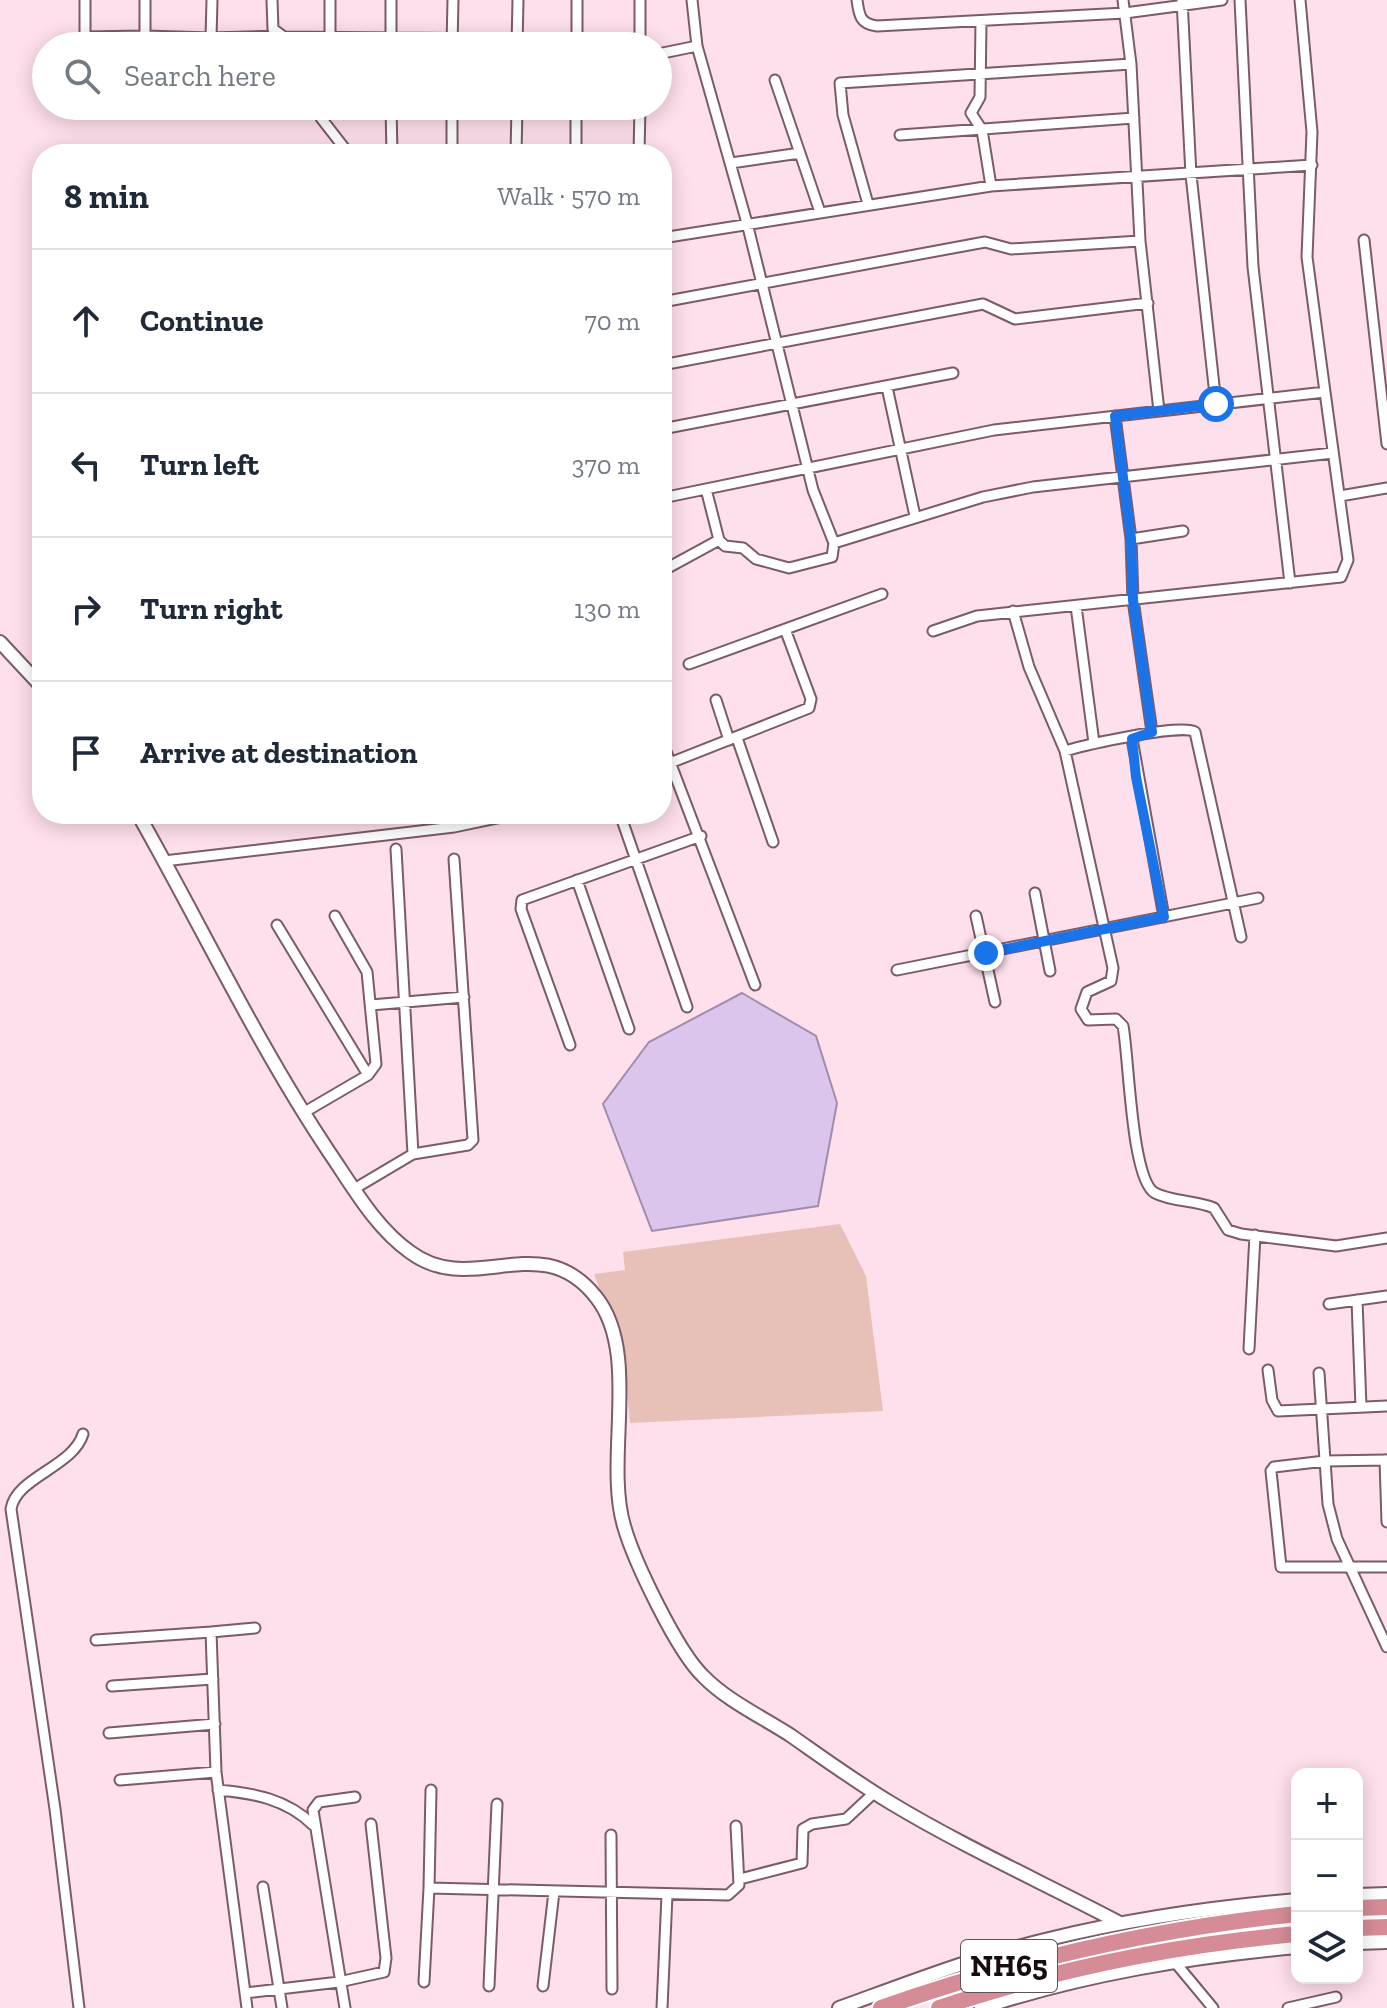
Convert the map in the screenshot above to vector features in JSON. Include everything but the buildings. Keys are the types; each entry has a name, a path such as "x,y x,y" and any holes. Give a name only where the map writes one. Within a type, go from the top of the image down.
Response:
{"highway":[{"path":"1363,1908 1387,1907"},
{"name":"NH65","path":"881,2008 957,1981 1058,1953 1156,1932 1291,1915"},
{"path":"1363,1928 1387,1927"},
{"name":"NH65","path":"939,2008 1082,1966 1232,1939 1291,1934"}],"street":[{"path":"85,0 85,32"},
{"path":"145,0 145,32"},
{"path":"211,32 212,0"},
{"path":"272,0 273,29 276,32"},
{"path":"330,0 330,32"},
{"path":"391,0 391,32"},
{"path":"452,32 453,0"},
{"path":"518,0 518,32"},
{"path":"577,0 577,32"},
{"path":"640,0 640,32"},
{"path":"692,0 697,46 747,223 808,468 834,543 832,557 789,568 756,559 743,548 725,546 719,540 706,489"},
{"path":"857,0 859,17 868,25 1125,13 1182,2 1222,0"},
{"path":"1123,0 1131,64 1140,241 1159,411"},
{"path":"1240,0 1245,170 1290,583"},
{"path":"933,631 977,616 1333,581 1346,572 1348,560 1307,257 1312,165 1300,0"},
{"path":"1182,2 1191,175 1216,404"},
{"path":"981,21 980,97 971,113 982,130 991,186"},
{"path":"672,51 697,46"},
{"path":"868,204 843,115 840,83 1131,64"},
{"path":"775,80 820,212"},
{"path":"900,135 1134,118"},
{"path":"323,120 341,144"},
{"path":"391,120 392,144"},
{"path":"452,120 452,144"},
{"path":"516,144 517,120"},
{"path":"576,120 576,144"},
{"path":"639,144 640,120"},
{"path":"731,163 800,153"},
{"path":"672,236 991,186 1312,165"},
{"path":"1364,240 1383,382 1387,444"},
{"path":"672,300 985,242 1011,249 1140,241"},
{"path":"672,363 983,304 1015,319 1148,303"},
{"path":"672,427 953,373"},
{"path":"887,387 915,516"},
{"path":"672,496 994,430 1325,392"},
{"path":"1115,416 1131,539 1133,600 1152,732"},
{"path":"834,543 915,516 1033,487 1333,453"},
{"path":"1340,496 1387,488"},
{"path":"1131,539 1183,531"},
{"path":"672,566 719,540"},
{"path":"689,664 882,594"},
{"path":"1076,606 1094,743"},
{"path":"1013,611 1029,667 1065,751 1106,931 1113,976 1111,981 1087,992 1081,1009 1088,1020 1116,1019 1123,1026 1139,1158 1146,1184 1157,1194 1214,1208 1228,1230 1336,1246 1387,1238"},
{"path":"672,762 805,712 811,704 785,629"},
{"path":"0,642 32,676"},
{"path":"716,700 773,842"},
{"path":"1065,751 1094,743 1132,739 1152,732 1189,728 1195,732 1241,937"},
{"path":"1132,739 1136,777 1164,917"},
{"path":"672,768 701,836 755,985"},
{"path":"144,824 233,994 303,1113 386,1232 428,1264 446,1271 547,1264 570,1273 596,1296 611,1325 618,1365 620,1405 615,1476 624,1527 677,1642 703,1678 875,1792 1120,1923"},
{"path":"164,861 440,824"},
{"path":"624,824 687,1007"},
{"path":"570,1045 520,905 522,900 701,836"},
{"path":"396,849 413,1154"},
{"path":"354,1189 413,1154 468,1145 473,1140 454,859"},
{"path":"577,880 629,1029"},
{"path":"1035,893 1050,971"},
{"path":"897,970 1106,931 1258,898"},
{"path":"303,1113 374,1069 376,1055 364,965 335,916"},
{"path":"976,916 995,1002"},
{"path":"277,925 368,1075"},
{"path":"371,1005 464,997"},
{"path":"1249,1349 1255,1235"},
{"path":"1329,1304 1387,1296"},
{"path":"1357,1300 1361,1407"},
{"path":"1268,1370 1272,1400 1278,1411 1387,1406"},
{"path":"1319,1373 1328,1504 1337,1539 1350,1569 1382,1624 1387,1647"},
{"path":"79,2008 55,1809 11,1509 15,1497 74,1451 83,1434"},
{"path":"1387,1522 1386,1460 1325,1461 1272,1468 1277,1563 1287,1569 1387,1567"},
{"path":"96,1640 255,1628"},
{"path":"211,1632 216,1772 247,2008"},
{"path":"112,1686 213,1679"},
{"path":"109,1733 215,1724"},
{"path":"120,1780 216,1772"},
{"path":"218,1790 275,1800 313,1825"},
{"path":"424,1982 431,1790"},
{"path":"740,1879 802,1863 803,1829 812,1824 846,1819 875,1792"},
{"path":"345,2008 313,1810 319,1802 355,1797"},
{"path":"489,1986 497,1804"},
{"path":"245,1993 379,1975 386,1966 371,1824"},
{"path":"429,1888 728,1895 737,1889 740,1879 736,1826"},
{"path":"611,1835 612,1989"},
{"path":"263,1887 282,2008"},
{"path":"543,1986 554,1892"},
{"path":"1363,1895 1387,1894"},
{"path":"662,2008 667,1895"},
{"path":"839,2008 953,1967 1047,1939 1230,1905 1291,1900"},
{"path":"1363,1943 1387,1942"},
{"path":"981,2008 1104,1973 1174,1961 1291,1948"},
{"path":"1174,1961 1213,2008"},
{"path":"1288,2008 1336,1997"}],"shaded area":[{"path":"742,993 816,1036 837,1103 818,1206 652,1231 603,1104 649,1042"},
{"path":"840,1224 866,1276 883,1411 630,1423 624,1353 594,1274 625,1270 623,1252"}],"route":[{"path":"986,953 1164,917 1136,777 1132,739 1152,732 1133,600 1131,539 1115,416 1216,404"}]}
